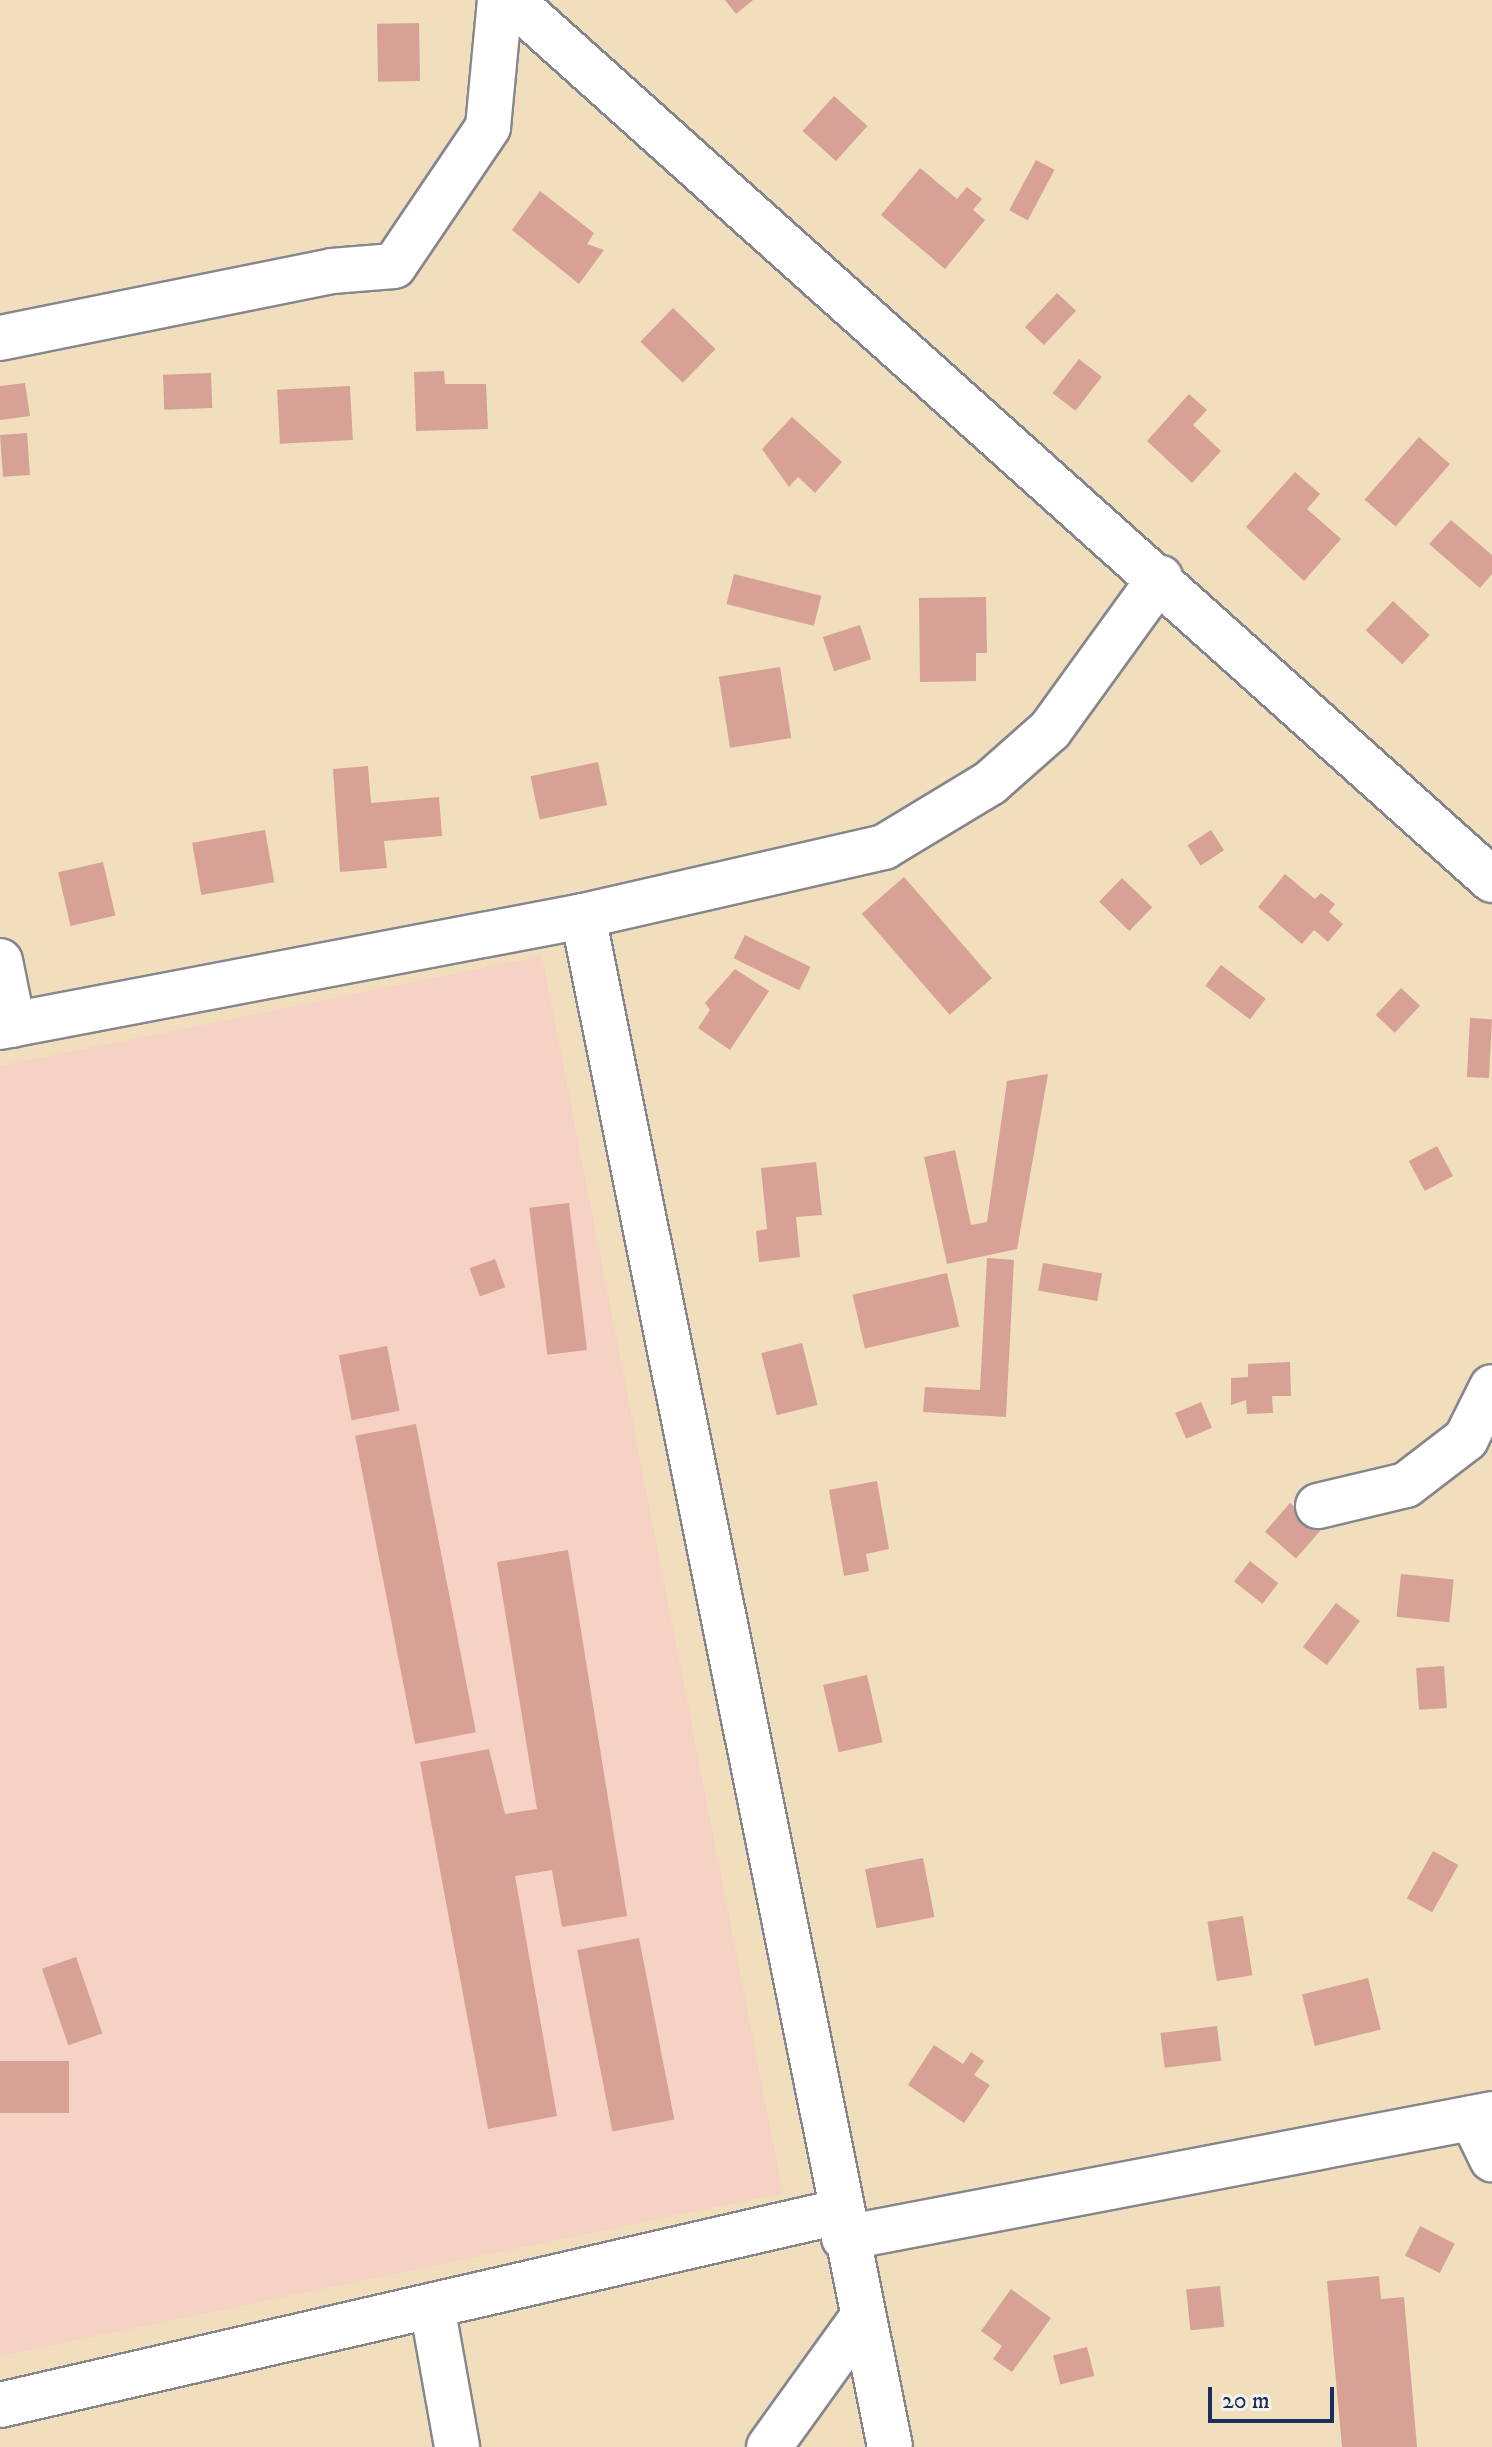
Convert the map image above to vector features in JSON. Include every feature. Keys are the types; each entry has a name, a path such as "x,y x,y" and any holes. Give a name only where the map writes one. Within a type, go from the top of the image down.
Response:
{"street":[{"path":"0,338 332,271 394,266 488,127 500,0"},
{"path":"511,0 1160,578 1492,880"},
{"path":"0,961 6,1026 583,916 884,847 990,783 1050,730 1160,578"},
{"path":"583,916 890,2447"},
{"path":"1318,1506 1406,1485 1466,1439 1492,1387"},
{"path":"0,2405 432,2306 843,2224 1482,2116 1492,2159"},
{"path":"432,2306 457,2447"},
{"path":"769,2447 862,2318"}],"shaded area":[{"path":"542,956 783,2193 0,2356 0,1066"}],"building":[{"path":"725,0 753,0 736,14"},
{"path":"419,23 420,81 378,82 377,24"},
{"path":"834,96 867,126 836,161 803,131"},
{"path":"1036,160 1055,170 1028,220 1009,210"},
{"path":"920,168 957,199 967,187 982,199 973,210 985,220 945,269 881,215"},
{"path":"540,191 594,233 587,244 604,250 579,284 512,230"},
{"path":"1057,293 1076,311 1044,345 1025,327"},
{"path":"673,308 715,349 683,383 640,342"},
{"path":"1079,359 1102,377 1075,411 1053,393"},
{"path":"444,371 445,384 486,384 488,429 416,431 414,372"},
{"path":"211,373 212,408 164,410 163,375"},
{"path":"25,383 30,416 0,420 0,386"},
{"path":"350,386 353,440 280,444 277,390"},
{"path":"1189,394 1207,410 1193,425 1221,451 1192,483 1147,441"},
{"path":"792,417 842,462 815,493 798,477 789,487 762,449"},
{"path":"27,433 30,475 3,477 0,435"},
{"path":"1419,437 1450,464 1395,527 1365,500"},
{"path":"1295,472 1320,494 1307,509 1341,539 1304,581 1246,527"},
{"path":"1451,520 1492,555 1492,574 1480,588 1429,544"},
{"path":"734,574 821,596 814,626 727,604"},
{"path":"986,597 987,653 976,653 976,681 920,682 919,598"},
{"path":"1393,601 1430,635 1402,664 1366,630"},
{"path":"860,625 871,659 834,671 823,637"},
{"path":"780,667 791,738 730,748 719,677"},
{"path":"598,762 607,805 540,819 531,776"},
{"path":"368,766 371,803 439,797 442,836 384,841 387,868 340,872 333,769"},
{"path":"265,830 274,882 201,895 192,843"},
{"path":"1211,830 1224,850 1201,865 1188,845"},
{"path":"103,862 115,916 71,926 58,872"},
{"path":"1285,874 1315,899 1321,893 1335,904 1329,912 1343,924 1328,942 1314,930 1302,944 1258,907"},
{"path":"904,877 992,978 950,1015 862,914"},
{"path":"1122,878 1152,907 1129,931 1099,902"},
{"path":"745,935 811,967 799,990 734,958"},
{"path":"1221,965 1266,999 1250,1019 1205,986"},
{"path":"735,969 769,991 730,1050 698,1028 710,1010 705,1003"},
{"path":"1401,988 1420,1006 1395,1033 1376,1015"},
{"path":"1470,1018 1492,1019 1489,1078 1467,1077"},
{"path":"1048,1074 1017,1249 947,1264 924,1157 955,1150 971,1225 987,1222 1007,1081"},
{"path":"1437,1146 1453,1176 1425,1191 1409,1161"},
{"path":"816,1162 822,1215 796,1217 800,1257 759,1262 756,1231 767,1229 761,1168"},
{"path":"569,1203 587,1350 547,1355 529,1208"},
{"path":"987,1258 1014,1260 1006,1417 923,1412 925,1387 980,1390"},
{"path":"495,1259 505,1287 480,1296 470,1268"},
{"path":"1043,1263 1102,1273 1097,1301 1038,1291"},
{"path":"947,1273 959,1327 865,1348 852,1295"},
{"path":"802,1343 817,1405 777,1415 761,1353"},
{"path":"387,1346 400,1411 351,1420 339,1355"},
{"path":"1290,1362 1291,1396 1272,1396 1273,1413 1247,1414 1246,1400 1231,1405 1231,1378 1248,1377 1248,1364"},
{"path":"1201,1402 1212,1428 1186,1439 1175,1413"},
{"path":"416,1424 476,1732 415,1744 355,1436"},
{"path":"877,1481 889,1549 866,1554 869,1571 844,1576 829,1490"},
{"path":"1290,1503 1321,1530 1296,1559 1265,1532"},
{"path":"568,1550 627,1916 562,1927 552,1870 515,1876 557,2116 488,2129 420,1762 489,1749 505,1814 537,1809 497,1562"},
{"path":"1250,1561 1278,1583 1262,1604 1234,1581"},
{"path":"1401,1574 1454,1580 1449,1622 1397,1617"},
{"path":"1336,1603 1360,1621 1327,1665 1303,1647"},
{"path":"1444,1666 1447,1708 1419,1710 1416,1668"},
{"path":"867,1675 883,1742 839,1752 823,1685"},
{"path":"1433,1851 1458,1865 1432,1912 1407,1898"},
{"path":"923,1858 934,1917 877,1928 865,1869"},
{"path":"1243,1916 1252,1975 1217,1981 1207,1922"},
{"path":"639,1938 674,2120 612,2132 577,1950"},
{"path":"76,1957 102,2034 68,2045 42,1969"},
{"path":"1368,1978 1381,2029 1315,2046 1302,1994"},
{"path":"1217,2026 1221,2061 1165,2068 1160,2033"},
{"path":"934,2045 963,2064 971,2052 984,2061 974,2075 990,2085 964,2123 908,2085"},
{"path":"0,2061 69,2061 69,2113 0,2113"},
{"path":"1420,2226 1455,2244 1440,2273 1405,2255"},
{"path":"1379,2276 1381,2299 1404,2297 1417,2447 1342,2447 1327,2281"},
{"path":"1220,2286 1224,2327 1190,2330 1186,2290"},
{"path":"1011,2289 1051,2318 1012,2372 993,2359 1002,2346 981,2331"},
{"path":"1087,2347 1094,2376 1060,2385 1053,2355"}]}
